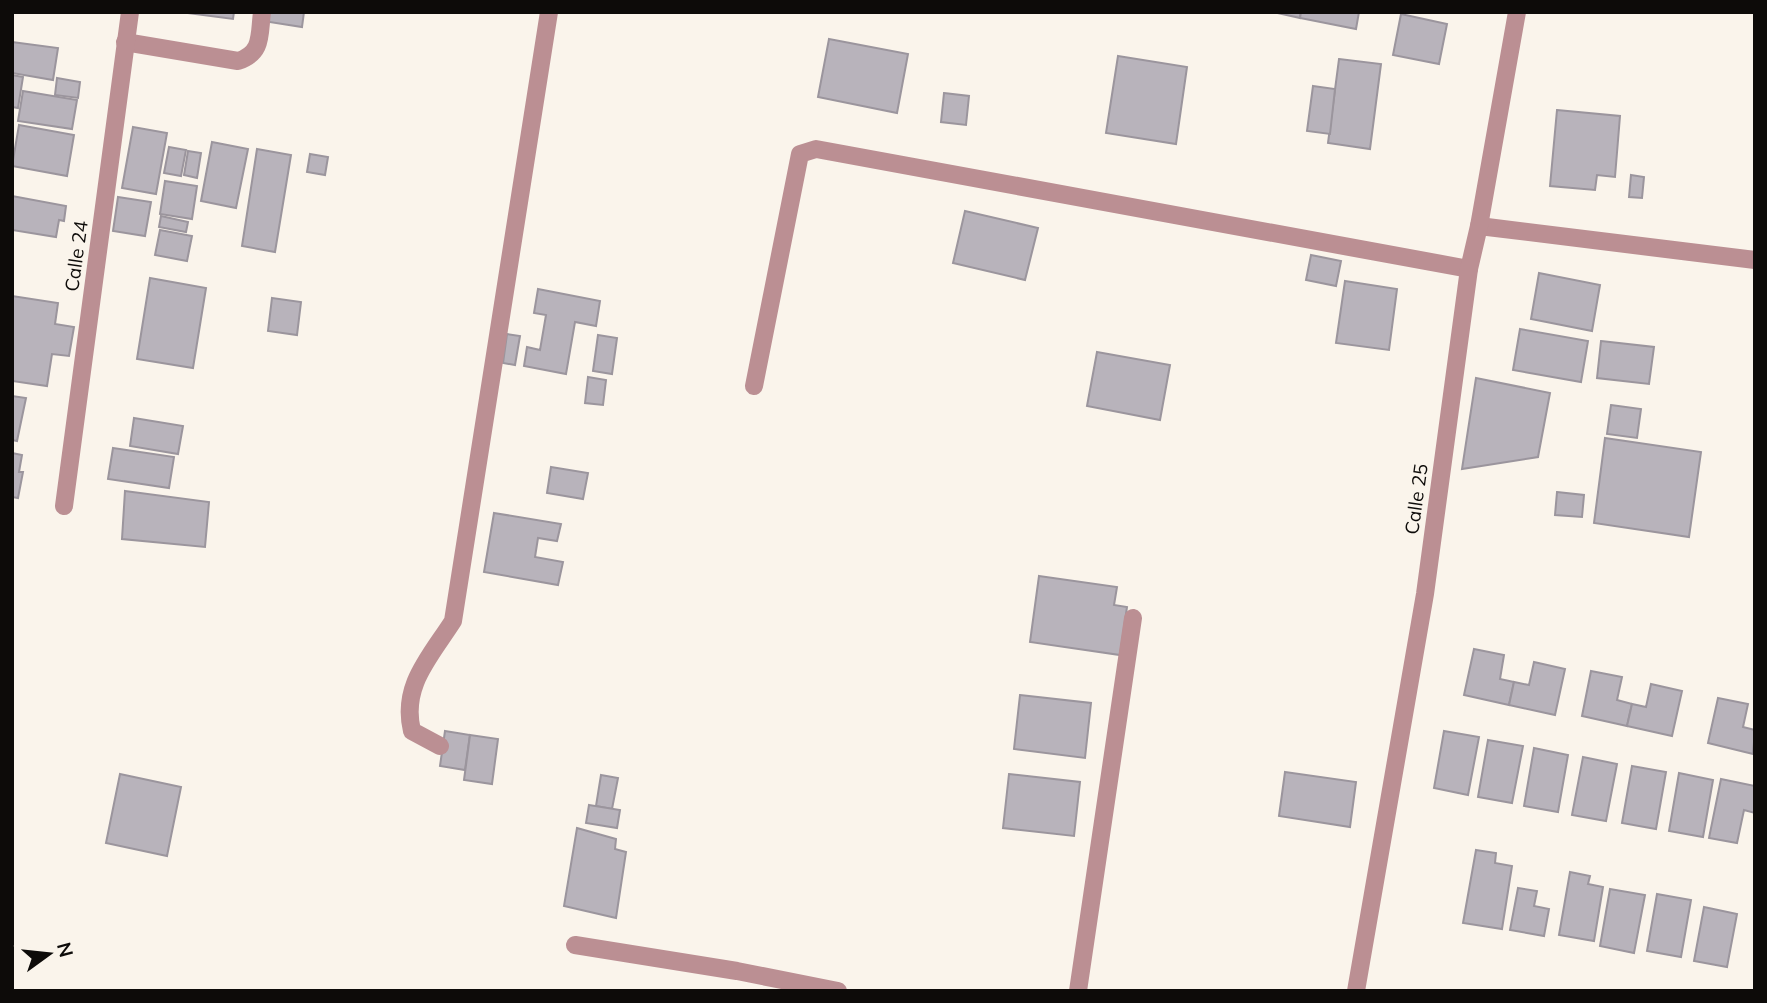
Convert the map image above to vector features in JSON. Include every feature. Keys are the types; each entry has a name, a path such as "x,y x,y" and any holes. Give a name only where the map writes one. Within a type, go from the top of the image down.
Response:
{"street":[{"name":"Calle 24","path":"64,506 130,12"},
{"path":"125,43 238,61 250,57 257,47 262,12"},
{"path":"440,746 412,731 408,713 414,680 453,621 549,12"},
{"name":"Calle 25","path":"1356,991 1425,594 1469,269 1517,12"},
{"path":"754,386 800,154 816,149 1469,269"},
{"path":"1479,226 1755,260"},
{"path":"1078,991 1133,618"},
{"path":"575,945 737,971 838,991"}],"building":[{"path":"180,12 234,12 233,19"},
{"path":"264,12 304,12 302,27 263,21"},
{"path":"1273,12 1301,12 1300,18"},
{"path":"1301,12 1359,12 1356,29 1300,18"},
{"path":"1401,14 1447,24 1439,64 1393,55"},
{"path":"829,39 908,54 897,113 818,97"},
{"path":"12,42 58,48 53,80 12,73"},
{"path":"1118,56 1187,67 1176,144 1106,133"},
{"path":"1339,59 1381,64 1370,149 1328,143"},
{"path":"12,75 23,77 18,108 12,107"},
{"path":"57,78 80,82 78,98 55,95"},
{"path":"1313,86 1335,89 1330,134 1307,131"},
{"path":"23,91 77,100 72,129 18,121"},
{"path":"944,93 969,96 966,125 941,122"},
{"path":"1557,110 1620,116 1615,177 1597,175 1595,190 1550,186"},
{"path":"19,125 74,135 67,176 12,166"},
{"path":"133,127 167,133 156,194 122,188"},
{"path":"212,142 248,149 236,208 201,201"},
{"path":"169,147 186,150 181,176 164,173"},
{"path":"257,149 291,155 275,252 242,246"},
{"path":"188,151 201,153 197,178 184,175"},
{"path":"310,154 328,157 325,175 307,172"},
{"path":"1631,175 1644,177 1642,198 1629,197"},
{"path":"165,181 197,186 192,219 160,214"},
{"path":"12,196 66,206 64,221 59,220 56,237 12,230"},
{"path":"118,197 151,202 145,236 113,231"},
{"path":"965,211 1038,228 1025,280 953,263"},
{"path":"161,216 188,222 186,232 159,227"},
{"path":"160,230 192,236 187,261 155,255"},
{"path":"1311,255 1341,261 1336,286 1306,280"},
{"path":"1539,273 1600,285 1592,331 1531,319"},
{"path":"150,278 206,288 193,368 137,359"},
{"path":"1345,281 1397,289 1389,350 1336,343"},
{"path":"538,289 600,301 596,326 575,322 566,374 524,366 527,347 540,350 546,315 534,313"},
{"path":"12,296 58,303 55,324 74,327 69,356 52,354 47,386 12,381"},
{"path":"272,298 301,302 297,335 268,331"},
{"path":"1520,329 1588,341 1581,382 1513,370"},
{"path":"507,334 520,336 515,365 503,363"},
{"path":"598,335 617,338 612,374 593,371"},
{"path":"1601,341 1654,347 1649,384 1597,378"},
{"path":"1097,352 1170,365 1160,420 1087,406"},
{"path":"588,377 606,380 603,405 585,403"},
{"path":"1476,378 1550,393 1538,457 1462,469"},
{"path":"12,396 26,398 17,441 12,440"},
{"path":"1611,405 1641,409 1637,438 1607,434"},
{"path":"134,418 183,426 178,454 130,446"},
{"path":"1605,438 1701,452 1689,537 1594,523"},
{"path":"113,448 174,457 169,488 108,479"},
{"path":"12,453 22,455 19,472 23,472 18,498 12,497"},
{"path":"551,467 588,473 583,499 547,493"},
{"path":"125,491 209,502 205,547 122,539"},
{"path":"1557,492 1584,495 1582,517 1555,515"},
{"path":"494,513 561,524 557,541 538,538 535,557 563,562 558,585 484,572"},
{"path":"1039,576 1117,587 1114,605 1127,607 1120,655 1030,642"},
{"path":"1474,649 1504,655 1500,679 1514,682 1509,705 1464,695"},
{"path":"1534,662 1565,669 1555,715 1509,705 1514,682 1529,685"},
{"path":"1591,671 1622,677 1617,700 1632,704 1627,726 1582,716"},
{"path":"1651,684 1682,691 1672,736 1627,726 1632,704 1646,707"},
{"path":"1020,695 1091,703 1085,758 1014,749"},
{"path":"1718,698 1748,704 1743,727 1755,730 1753,754 1708,743"},
{"path":"445,731 470,735 465,770 440,766"},
{"path":"1444,731 1479,737 1468,795 1434,788"},
{"path":"470,735 498,739 492,784 464,780"},
{"path":"1488,740 1523,746 1512,803 1478,797"},
{"path":"1534,748 1568,755 1558,812 1524,806"},
{"path":"1583,757 1617,764 1606,821 1572,815"},
{"path":"1632,766 1666,772 1656,829 1622,823"},
{"path":"1285,772 1356,782 1350,827 1279,816"},
{"path":"1679,773 1713,780 1703,837 1669,831"},
{"path":"120,774 181,787 167,856 106,843"},
{"path":"1009,774 1080,782 1074,836 1003,828"},
{"path":"601,775 618,778 612,809 596,806"},
{"path":"1721,779 1755,786 1755,813 1744,810 1737,843 1709,838"},
{"path":"589,805 620,810 617,828 586,823"},
{"path":"577,828 616,839 615,849 626,852 616,918 564,906"},
{"path":"1476,850 1496,853 1495,863 1512,866 1502,929 1463,923"},
{"path":"1570,872 1590,876 1588,884 1603,887 1594,941 1559,935"},
{"path":"1518,888 1537,891 1534,906 1549,909 1544,936 1510,930"},
{"path":"1610,889 1645,895 1634,953 1600,946"},
{"path":"1657,894 1691,900 1681,957 1647,951"},
{"path":"1704,907 1737,914 1727,967 1694,961"}]}
